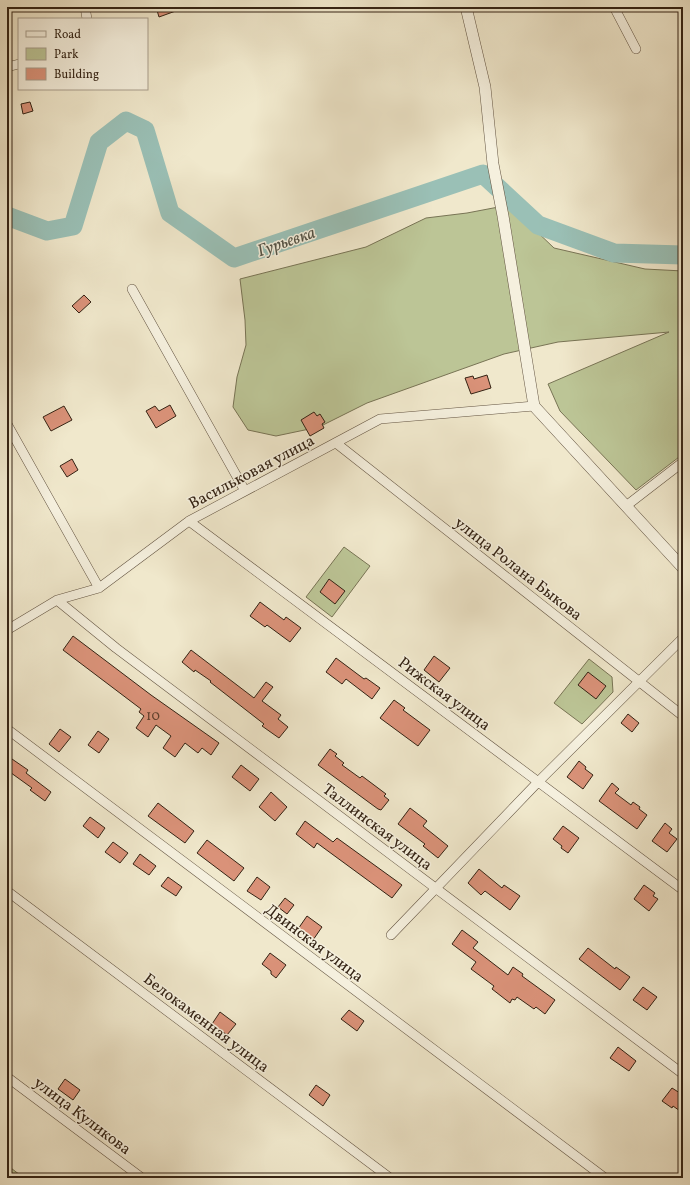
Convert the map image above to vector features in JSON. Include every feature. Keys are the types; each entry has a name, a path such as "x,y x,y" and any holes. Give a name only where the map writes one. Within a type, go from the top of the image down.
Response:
{"street":[{"path":"85,7 87,18"},
{"path":"466,7 485,87 493,164 534,406 683,568"},
{"path":"614,7 636,49"},
{"path":"7,67 18,64"},
{"path":"132,289 245,491"},
{"name":"Васильковая улица","path":"7,630 57,600 99,588 189,521 380,419 534,406"},
{"path":"7,424 99,588"},
{"name":"улица Ролана Быкова","path":"336,442 683,716"},
{"path":"626,506 683,462"},
{"name":"Рижская улица","path":"189,521 683,890"},
{"name":"Таллинская улица","path":"57,600 116,648 683,1074"},
{"path":"391,935 538,782 683,638"},
{"name":"Двинская улица","path":"7,729 605,1178"},
{"name":"Белокаменная улица","path":"7,891 390,1178"},
{"name":"улица Куликова","path":"7,1077 142,1178"}],"green space":[{"path":"509,205 554,248 645,269 683,271 683,454 636,490 560,411 548,384 669,332 558,342 504,354 367,403 319,427 276,436 248,430 233,407 237,377 246,345 245,320 240,279 366,247 426,218 467,213"},
{"path":"344,547 370,566 332,617 306,597"},
{"path":"589,659 612,677 613,692 582,724 554,703"},
{"path":"7,1165 24,1178 7,1178"}],"building":[{"path":"156,7 183,7 184,8 159,17"},
{"path":"30,102 33,111 23,114 21,104"},
{"path":"84,295 91,302 79,313 72,306"},
{"path":"487,375 491,388 471,394 465,378 473,376 474,379"},
{"path":"170,405 176,416 156,428 146,411 155,406 159,411"},
{"path":"64,406 72,420 51,431 43,417"},
{"path":"314,412 317,416 320,414 325,422 322,424 324,428 310,436 301,420"},
{"path":"72,459 78,470 67,477 60,466"},
{"path":"329,579 345,591 335,604 320,592"},
{"path":"260,602 284,620 286,617 301,628 290,642 267,625 265,627 250,616"},
{"path":"73,636 151,695 219,743 211,755 202,748 198,753 185,743 175,757 163,748 171,736 156,725 148,737 136,728 144,716 139,712 141,709 63,650"},
{"path":"191,650 254,698 266,682 273,687 262,701 281,715 278,719 288,727 279,738 262,726 264,724 210,682 211,681 195,670 194,672 182,662"},
{"path":"434,656 450,668 439,682 424,670"},
{"path":"336,658 364,679 366,678 380,688 372,699 346,679 342,684 326,672"},
{"path":"588,672 606,686 596,699 578,685"},
{"path":"394,700 405,708 403,710 430,730 418,746 380,718"},
{"path":"628,714 639,723 632,732 621,723"},
{"path":"60,729 71,737 59,752 49,744"},
{"path":"98,731 109,739 99,753 88,745"},
{"path":"330,749 337,754 335,756 344,763 342,765 360,778 362,776 386,794 384,796 389,800 381,810 318,765"},
{"path":"12,759 28,770 26,773 51,792 45,801 30,790 32,788 7,770 7,766"},
{"path":"579,761 586,767 585,769 593,775 583,789 567,777"},
{"path":"241,765 259,779 250,791 232,777"},
{"path":"612,783 619,789 615,793 631,805 633,802 647,815 637,829 599,801"},
{"path":"271,792 287,807 275,821 259,807"},
{"path":"158,803 194,831 185,843 148,816"},
{"path":"410,808 427,821 423,826 448,846 438,858 423,846 425,844 398,824"},
{"path":"90,817 105,828 98,838 83,826"},
{"path":"305,821 333,842 337,838 402,885 392,898 317,843 314,848 296,834"},
{"path":"665,823 672,829 669,833 677,839 667,852 652,841"},
{"path":"563,826 579,838 568,853 553,839"},
{"path":"207,840 244,868 234,881 197,853"},
{"path":"113,842 128,853 120,863 105,852"},
{"path":"140,854 156,866 149,875 133,864"},
{"path":"479,869 502,888 504,885 520,896 510,910 485,891 481,895 468,883"},
{"path":"168,877 182,887 176,896 161,886"},
{"path":"257,877 270,887 261,900 247,891"},
{"path":"644,885 655,893 653,896 658,899 649,911 634,899"},
{"path":"285,898 294,905 287,914 278,907"},
{"path":"307,916 322,927 313,940 298,929"},
{"path":"462,930 478,942 473,948 508,975 513,967 523,974 522,976 555,1000 545,1014 536,1007 534,1009 517,997 515,1000 512,999 510,1003 492,989 494,986 471,969 476,962 452,944"},
{"path":"588,948 615,969 616,967 630,977 620,990 579,959"},
{"path":"270,953 286,965 276,978 271,974 271,971 262,964"},
{"path":"643,987 657,997 647,1010 633,1000"},
{"path":"349,1010 364,1021 357,1031 341,1019"},
{"path":"220,1012 236,1024 227,1035 212,1024"},
{"path":"618,1047 636,1061 629,1071 610,1058"},
{"path":"65,1079 80,1090 73,1100 58,1089"},
{"path":"316,1085 330,1095 323,1106 309,1095"},
{"path":"672,1088 683,1095 683,1106 680,1111 673,1106 672,1108 662,1101"}],"waterway":[{"name":"Гурьевка","path":"7,216 47,231 73,226 99,142 126,121 145,130 170,213 234,258 483,174 538,225 614,253 683,255"}]}
